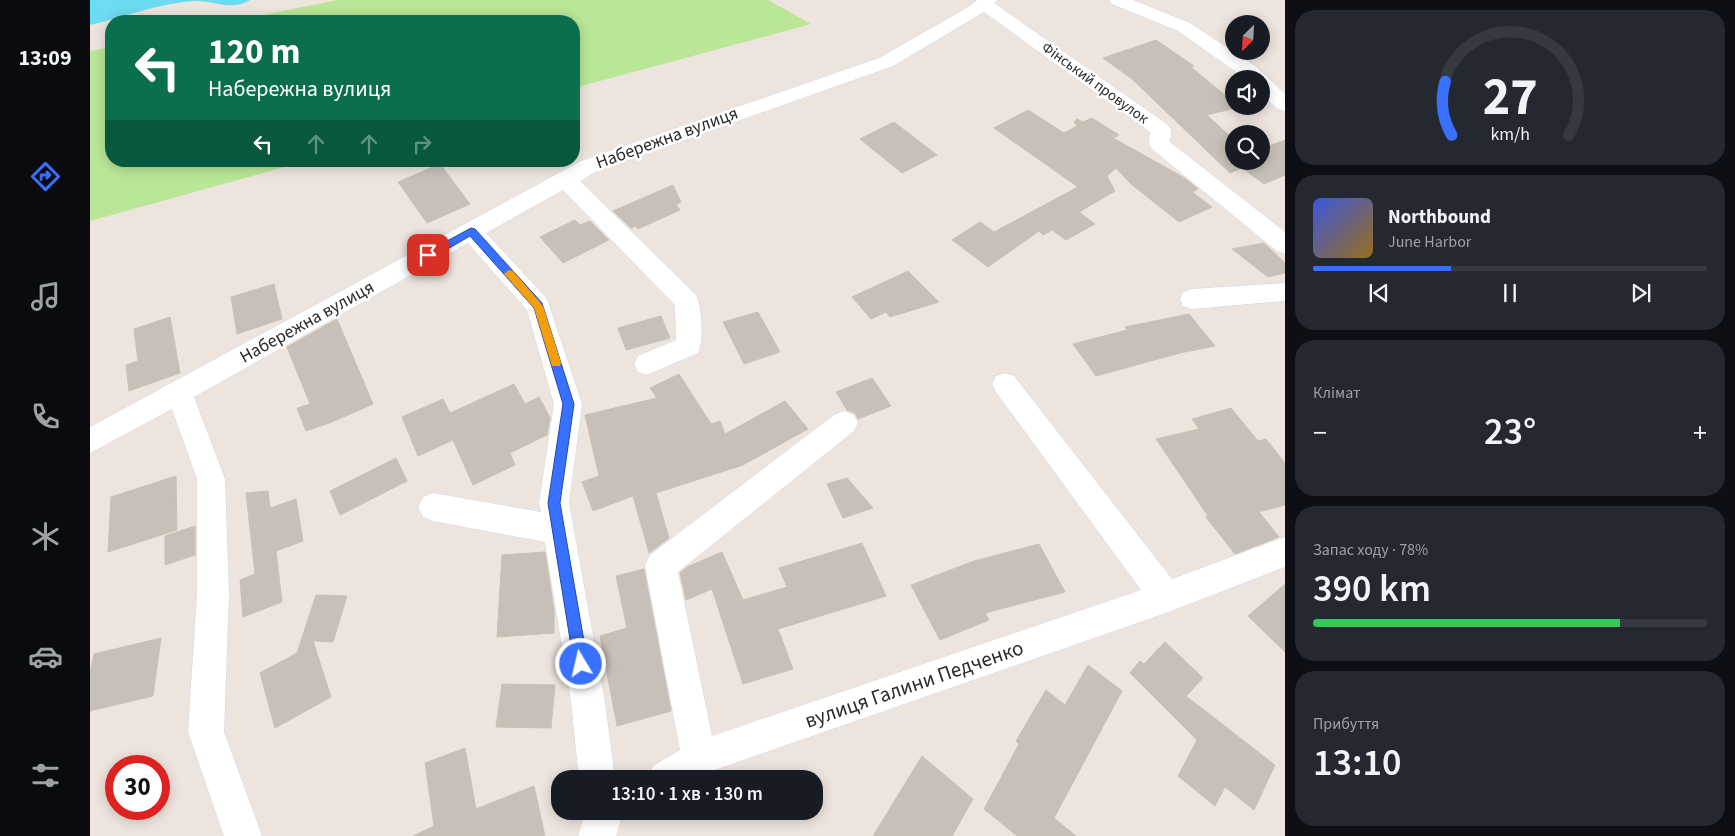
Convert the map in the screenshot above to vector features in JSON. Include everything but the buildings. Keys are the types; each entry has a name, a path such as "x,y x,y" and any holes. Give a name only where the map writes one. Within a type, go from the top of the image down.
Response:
{"street":[{"path":"1118,0 1184,27 1245,70"},
{"name":"Набережна вулиця","path":"90,441 589,166 886,62 976,10 986,2"},
{"name":"Фінський провулок","path":"986,2 1161,130 1159,144 1285,244"},
{"path":"1270,91 1285,105"},
{"path":"565,179 687,302 689,346 647,364"},
{"path":"471,232 538,306 568,404 554,503 588,702 596,770"},
{"path":"1192,299 1285,292"},
{"path":"1004,384 1166,597"},
{"path":"179,392 211,479 213,594 206,732 243,836"},
{"path":"699,758 661,566 844,422"},
{"path":"433,507 559,530"},
{"name":"вулиця Галини Педченко","path":"680,770 699,758 1166,597 1285,552"}],"green space":[{"path":"337,0 768,0 811,24 580,86 580,15 263,15"},
{"path":"105,48 105,167 284,167 90,221 90,51"}],"water":[{"path":"90,0 250,0 236,5 202,1 182,2 126,15 105,15 105,21 90,25"}],"slow traffic":[{"path":"509,274 538,306 556,363"}],"route":[{"path":"428,255 471,232 538,306 568,404 554,503 581,664"}]}
